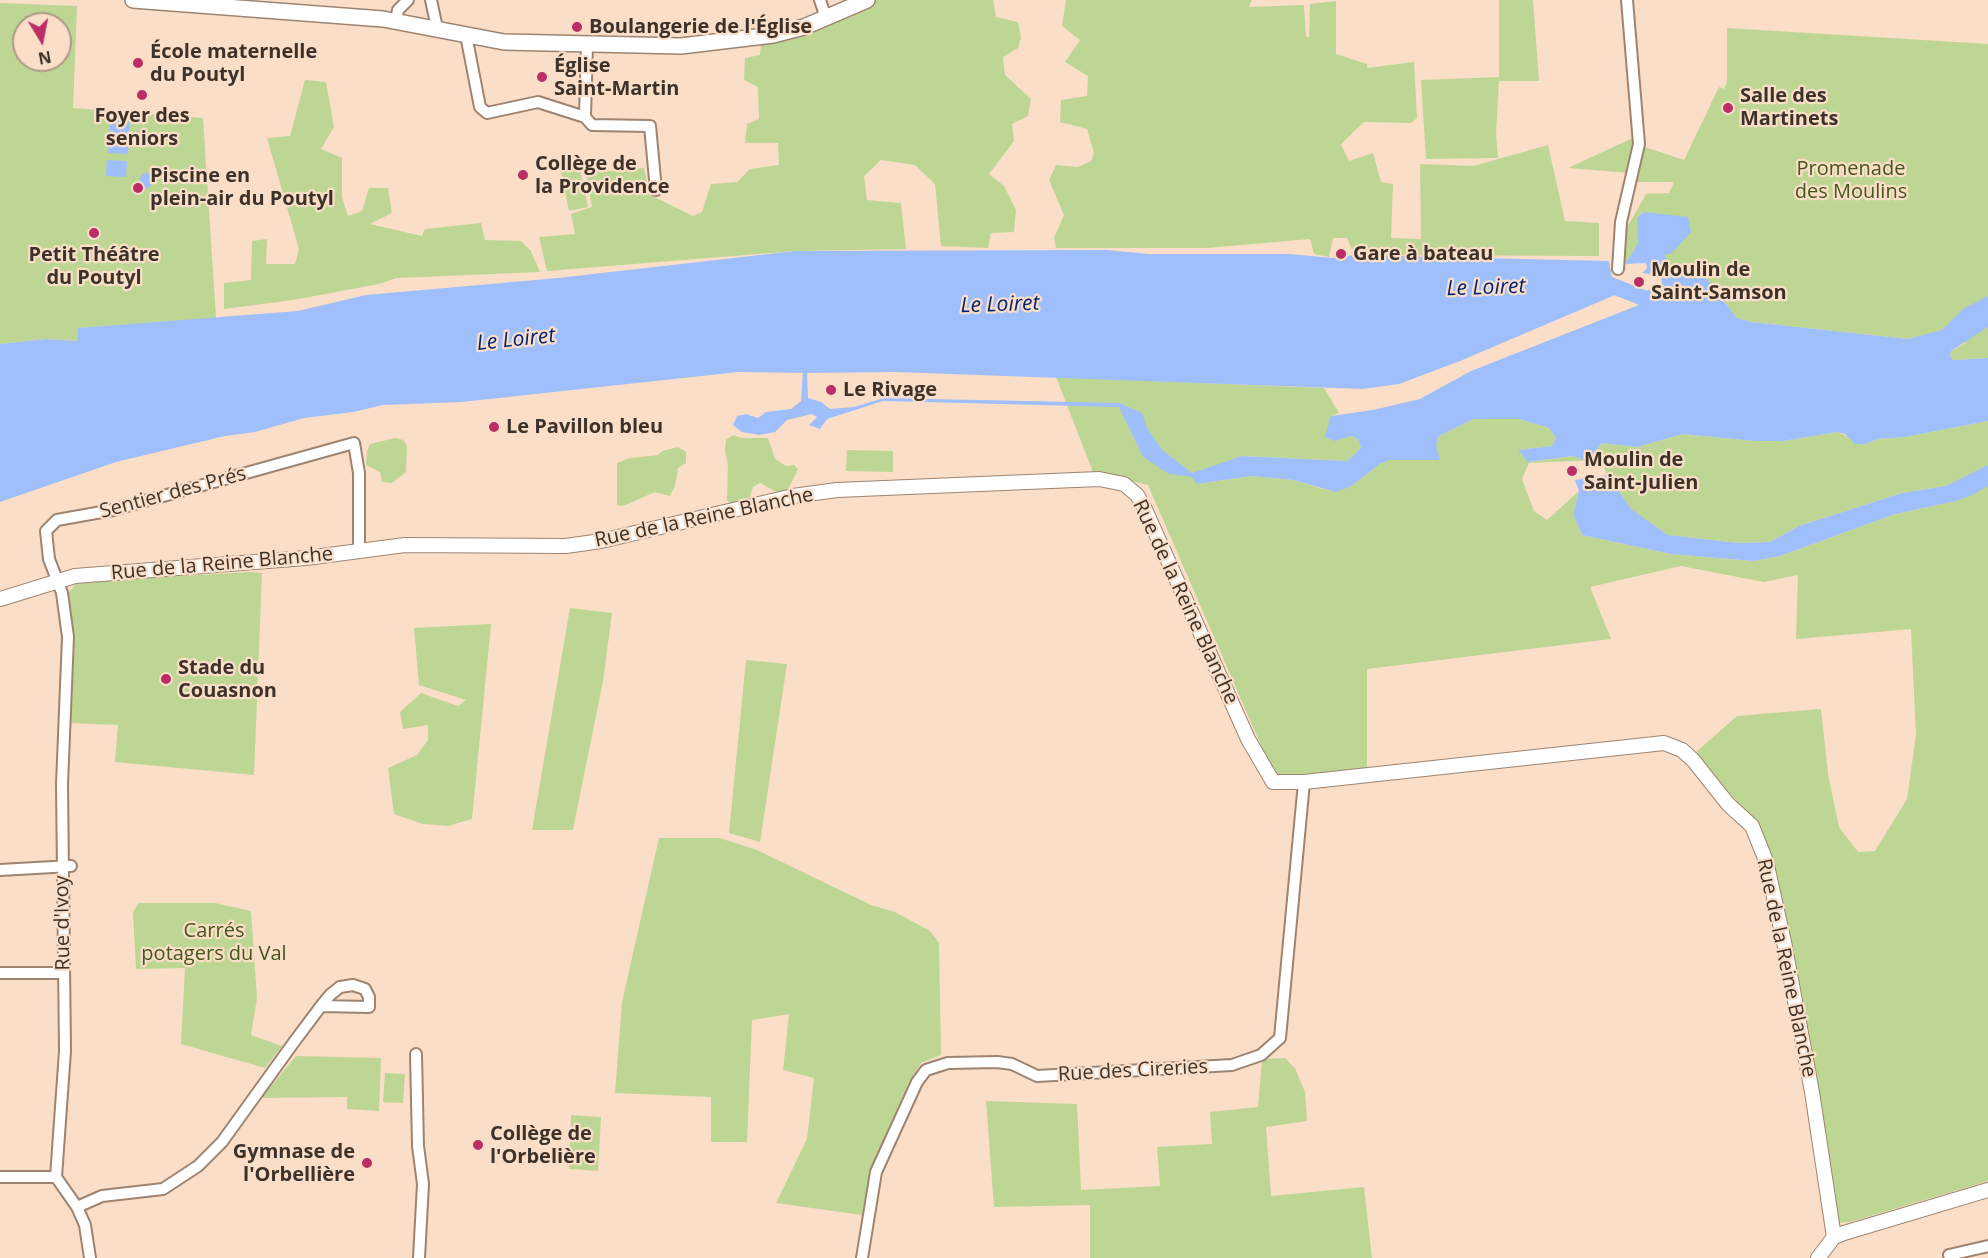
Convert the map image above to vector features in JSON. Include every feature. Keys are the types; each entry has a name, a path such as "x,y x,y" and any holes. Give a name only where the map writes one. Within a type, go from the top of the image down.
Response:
{"main road":[{"path":"133,0 396,21 504,42 681,46 753,39 823,10 854,0"},
{"path":"823,10 867,0"}],"street":[{"path":"396,21 398,10 408,0"},
{"path":"432,0 437,28"},
{"path":"1618,269 1621,222 1639,144 1627,0"},
{"path":"466,35 480,107 487,113 538,102 585,117 592,126 650,126 656,190"},
{"path":"585,117 587,44"},
{"name":"Sentier des Prés","path":"57,581 49,559 46,531 57,520 113,510 354,443 359,473 359,551"},
{"name":"Rue de la Reine Blanche","path":"0,599 75,576 306,558 405,545 566,546 601,541 793,496 837,490 1099,478 1124,484 1137,495 1144,507 1248,740 1269,778 1279,784 1594,748 1664,743 1682,750 1728,804 1752,826 1759,841 1786,953 1812,1092 1834,1237"},
{"name":"Rue d'Ivoy","path":"56,1177 65,1052 66,867 62,784 68,636 57,581"},
{"name":"Rue des Cireries","path":"862,1258 876,1172 917,1082 926,1070 948,1063 996,1062 1012,1064 1037,1076 1232,1065 1261,1055 1280,1038 1304,782"},
{"path":"0,870 66,867"},
{"path":"0,973 64,973"},
{"path":"77,1207 102,1196 163,1189 198,1166 222,1142 321,1006"},
{"path":"416,1054 418,1146 423,1184 419,1258"},
{"path":"0,1177 56,1177 77,1207 89,1235 90,1258"},
{"path":"1818,1258 1834,1237 1927,1206 1988,1190"},
{"path":"1950,1258 1949,1255 1988,1246"}],"green space":[{"path":"876,0 993,0 996,17 1018,22 1021,38 1018,48 1003,57 1005,75 1031,99 1028,116 1012,124 1014,141 989,174 1004,186 1016,210 1014,232 991,233 988,248 941,246 935,184 915,165 881,160 864,176 867,200 901,203 906,249 795,251 547,271 539,237 575,234 571,214 592,207 586,173 644,168 650,195 693,216 702,212 711,184 737,182 750,169 779,165 778,143 745,143 747,124 759,119 758,87 744,80 745,58 760,55 761,44 811,29"},
{"path":"1066,0 1252,0 1249,7 1304,5 1306,37 1309,37 1310,4 1336,1 1336,54 1367,64 1367,68 1414,62 1417,118 1411,123 1364,122 1341,144 1349,161 1373,153 1381,182 1393,184 1391,238 1421,239 1420,164 1473,166 1548,145 1565,221 1599,223 1599,256 1354,255 1347,238 1333,238 1329,257 1314,254 1310,239 1207,248 1056,248 1054,238 1064,215 1049,180 1056,165 1078,167 1091,161 1094,153 1087,129 1060,122 1061,100 1087,96 1088,76 1065,62 1080,40 1062,26"},
{"path":"1499,0 1533,0 1539,81 1499,81 1496,134 1498,158 1426,159 1421,80 1499,77"},
{"path":"0,3 77,6 73,108 203,118 216,318 79,328 77,341 46,339 0,344"},
{"name":"Promenade des Moulins","path":"1727,28 1988,44 1988,358 1953,360 1950,356 1951,351 1965,343 1927,336 1908,339 1751,322 1737,318 1701,271 1695,267 1673,269 1637,218 1639,244 1625,264 1622,246 1625,231 1646,194 1669,193 1674,182 1636,182 1642,146 1684,160 1719,87 1724,89 1727,82"},
{"path":"305,80 326,82 334,127 321,149 342,158 342,197 348,216 362,211 369,188 388,188 392,213 370,224 422,236 425,229 481,223 485,240 521,241 531,251 540,272 397,278 379,284 293,300 224,309 224,283 251,280 252,241 267,239 266,264 295,264 299,249 267,138 290,136"},
{"path":"1635,137 1630,173 1568,168"},
{"path":"579,165 588,207 569,211 560,169"},
{"path":"1056,377 1324,388 1339,413 1331,416 1334,440 1351,436 1358,439 1361,448 1347,461 1242,456 1197,484 1251,476 1293,480 1323,489 1351,486 1389,460 1439,460 1436,445 1439,436 1473,419 1519,419 1549,428 1556,438 1552,446 1519,450 1529,462 1573,456 1589,459 1602,443 1637,447 1683,434 1754,441 1783,441 1837,432 1865,444 1878,439 1905,437 1988,421 1988,465 1983,469 1946,486 1902,493 1799,526 1770,542 1739,543 1668,535 1631,510 1607,475 1601,460 1529,463 1522,479 1534,511 1547,520 1579,491 1573,514 1582,535 1671,554 1753,561 1780,556 1895,514 1956,501 1988,485 1988,1181 1850,1222 1837,1223 1762,830 1695,753 1737,716 1821,709 1828,774 1839,827 1858,852 1875,851 1907,799 1916,735 1911,629 1796,639 1798,575 1764,582 1681,566 1590,587 1611,639 1367,669 1367,769 1276,780 1148,485 1093,472"},
{"path":"733,435 742,438 768,438 775,459 786,466 794,465 798,469 788,490 778,493 760,483 753,487 749,499 731,505 727,500 728,465 725,451 726,440"},
{"path":"395,438 403,440 407,446 406,472 392,483 382,482 380,472 366,465 367,451 370,444"},
{"path":"678,447 686,452 686,463 678,468 675,486 670,496 655,492 623,506 617,505 617,463 630,458 658,455 662,451"},
{"path":"847,450 893,451 893,472 846,471"},
{"name":"Stade du Couasnon","path":"262,573 254,775 115,762 118,725 71,723 75,636 67,594 78,582"},
{"path":"570,608 612,613 603,681 573,830 532,830"},
{"path":"491,624 472,819 448,826 423,824 394,814 388,768 417,755 428,740 428,725 403,729 400,712 421,693 458,706 466,700 419,685 414,628"},
{"path":"746,660 787,664 760,842 729,833"},
{"path":"659,838 720,838 757,850 871,905 895,912 930,931 939,943 941,1055 921,1063 908,1084 871,1170 862,1215 776,1203 807,1139 814,1078 783,1070 789,1014 752,1020 747,1142 711,1142 711,1097 615,1093 622,1002"},
{"name":"Carrés potagers du Val","path":"139,903 215,903 251,911 257,998 251,1035 282,1046 265,1068 181,1044 185,968 136,969 133,912"},
{"path":"296,1056 381,1058 379,1111 347,1109 347,1097 261,1098"},
{"path":"1285,1058 1295,1068 1305,1092 1307,1121 1266,1127 1271,1196 1364,1187 1372,1258 1090,1258 1090,1205 994,1207 986,1101 1077,1104 1081,1190 1160,1186 1157,1147 1212,1144 1210,1112 1258,1107 1262,1059"},
{"path":"385,1073 405,1074 403,1103 383,1102"},
{"path":"571,1115 601,1117 598,1171 569,1169"}],"water":[{"path":"110,120 130,121 128,154 108,153"},
{"path":"107,160 127,161 126,177 106,176"},
{"path":"145,172 154,176 154,183 146,189 137,189 136,183 141,180 139,178"},
{"path":"1644,212 1688,217 1691,232 1672,253 1664,255 1673,269 1695,267 1701,271 1737,318 1751,322 1908,339 1942,330 1963,309 1988,296 1988,327 1951,351 1950,356 1953,360 1988,358 1988,421 1905,437 1878,439 1865,444 1855,444 1845,434 1837,432 1783,441 1754,441 1683,434 1637,447 1602,443 1589,459 1583,460 1573,456 1528,462 1518,450 1552,446 1556,438 1549,428 1519,419 1473,419 1439,436 1436,445 1440,460 1389,460 1351,486 1336,492 1293,480 1251,476 1197,484 1192,477 1169,474 1143,457 1119,407 883,401 827,419 820,429 809,425 817,417 812,414 787,420 775,432 759,435 742,432 733,425 737,416 746,414 758,418 766,412 791,409 801,401 803,373 738,372 462,402 383,405 353,412 304,418 255,432 225,436 116,462 0,502 0,344 46,339 77,341 78,328 298,311 366,295 558,278 795,251 1107,250 1149,254 1289,254 1334,258 1354,255 1609,261 1615,295 1460,361 1399,384 1363,389 895,372 807,373 808,398 821,402 830,409 854,407 884,398 1119,403 1142,413 1147,428 1162,450 1192,473 1242,456 1347,461 1361,448 1358,439 1351,436 1334,441 1325,437 1331,416 1373,410 1420,399 1471,371 1649,301 1646,291 1662,283 1661,276 1642,273 1647,268 1646,263 1625,264 1638,244 1637,218"},
{"path":"1988,465 1988,486 1972,495 1956,501 1895,514 1780,556 1753,561 1671,554 1582,535 1573,514 1579,491 1575,480 1607,475 1632,510 1668,535 1739,543 1770,542 1799,526 1902,493 1946,486"}],"waterway":[{"name":"Le Loiret","path":"1591,284 1608,284 1669,308"}],"place":[{"name":"Boulangerie de l'Église","path":"577,27"},
{"name":"École maternelle du Poutyl","path":"138,63"},
{"name":"Église Saint-Martin","path":"542,77"},
{"name":"Foyer des seniors","path":"142,95"},
{"name":"Salle des Martinets","path":"1728,108"},
{"name":"Collège de la Providence","path":"523,175"},
{"name":"Piscine en plein-air du Poutyl","path":"138,188"},
{"name":"Petit Théâtre du Poutyl","path":"94,233"},
{"name":"Gare à bateau","path":"1341,254"},
{"name":"Moulin de Saint-Samson","path":"1639,282"},
{"name":"Le Rivage","path":"831,390"},
{"name":"Le Pavillon bleu","path":"494,427"},
{"name":"Moulin de Saint-Julien","path":"1572,471"},
{"name":"Stade du Couasnon","path":"166,679"},
{"name":"Collège de l'Orbelière","path":"478,1145"},
{"name":"Gymnase de l'Orbellière","path":"367,1163"}]}
